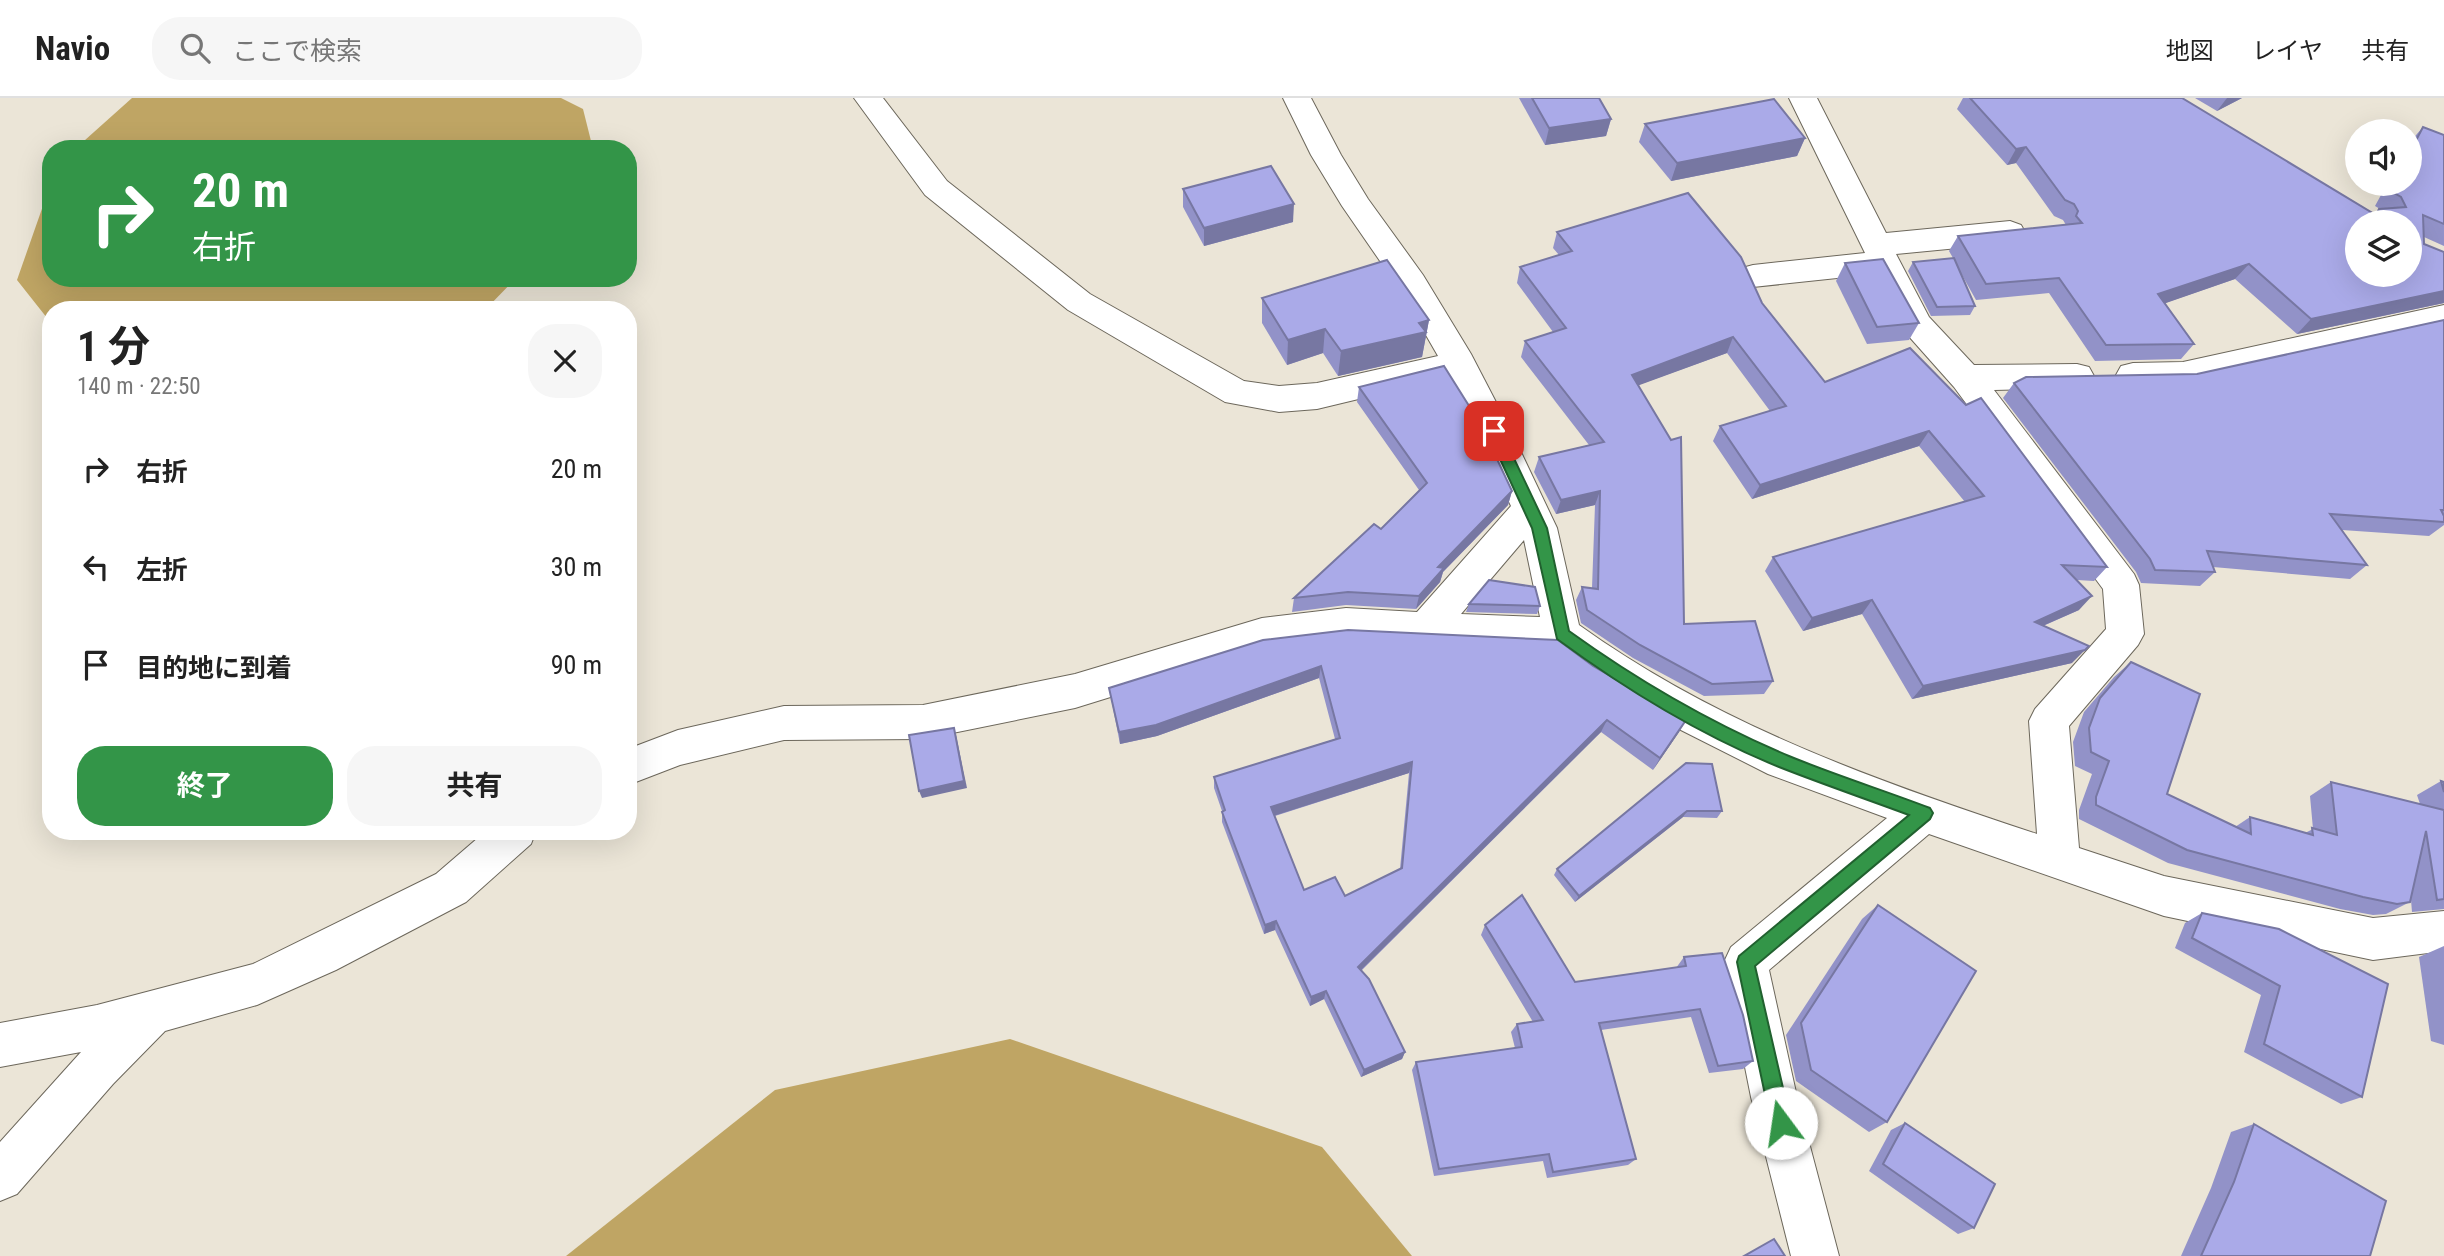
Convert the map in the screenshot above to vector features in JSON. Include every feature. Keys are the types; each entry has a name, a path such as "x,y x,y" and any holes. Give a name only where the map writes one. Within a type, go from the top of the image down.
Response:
{"street":[{"path":"868,98 936,188 1079,302 1237,393 1279,399 1317,396 1459,363"},
{"path":"1297,98 1326,155 1357,206 1412,283 1459,363 1539,528 1562,634"},
{"path":"1803,98 1916,324 1966,379 2121,585 2125,634 2049,721 2059,860"},
{"path":"1753,276 2037,229"},
{"path":"1966,379 2183,374 2444,317"},
{"path":"1427,626 1530,508"},
{"path":"637,763 678,748 784,723 923,722 1074,691 1262,634 1346,624 1562,634 1604,664 1685,713 1782,761 2164,896 2374,939 2444,931"},
{"path":"1815,1256 1774,1097 1746,962 1924,813"},
{"path":"0,1045 96,1027 257,984 321,955 451,888 506,840"},
{"path":"0,1177 97,1068 153,1010"}],"shaded area":[{"path":"132,98 561,98 583,109 591,140 85,140"},
{"path":"42,209 42,287 507,287 494,301 42,301 42,312 17,280"},
{"path":"1010,1039 1322,1147 1412,1256 566,1256 775,1090"}],"building":[{"path":"1532,98 1599,98 1611,119 1549,128"},
{"path":"1970,98 2182,98 2368,210 2345,210 2345,287 2422,287 2422,210 2378,210 2406,207 2399,196 2422,196 2423,127 2444,135 2444,224 2423,215 2424,244 2444,252 2444,291 2311,319 2249,264 2158,294 2194,344 2106,345 2059,278 1986,284 1958,236 2082,223 2076,216 2078,211 2074,204 2065,200 2026,147 2016,149"},
{"path":"1774,99 1805,138 1677,163 1645,124"},
{"path":"1271,166 1294,204 1204,228 1183,189"},
{"path":"1688,193 1741,257 1762,303 1825,382 1910,348 1966,405 1981,398 2107,567 2062,565 2092,596 2035,622 2089,646 2085,650 1923,686 1872,600 1812,618 1773,557 1984,496 1929,431 1760,485 1720,426 1786,406 1733,337 1632,375 1671,440 1681,437 1684,624 1755,621 1773,681 1712,684 1640,645 1587,610 1582,587 1598,589 1600,491 1561,500 1539,457 1604,442 1525,341 1566,328 1520,267 1572,251 1557,232"},
{"path":"1954,258 1975,306 1937,307 1913,262"},
{"path":"1883,259 1919,323 1877,327 1845,263"},
{"path":"1387,260 1429,320 1419,323 1426,332 1341,351 1325,329 1288,340 1262,298"},
{"path":"2444,320 2444,510 2441,510 2444,522 2330,514 2367,565 2207,551 2215,572 2155,570 2150,559 2014,383 2026,377 2197,374"},
{"path":"1444,366 1481,425 1512,491 1438,567 1444,568 1419,596 1348,592 1294,598 1374,524 1381,529 1427,483 1359,387"},
{"path":"1489,580 1535,587 1540,606 1469,604"},
{"path":"1348,630 1558,640 1593,666 1686,720 1660,758 1607,720 1358,967 1369,979 1405,1052 1364,1070 1326,991 1311,997 1276,921 1265,925 1222,812 1225,810 1214,777 1340,738 1321,666 1156,725 1119,732 1109,688 1263,640","holes":["1412,762 1402,868 1345,896 1335,877 1304,890 1271,807"]},
{"path":"2131,662 2200,694 2167,794 2251,834 2250,817 2313,835 2312,828 2337,835 2331,782 2444,810 2444,899 2437,900 2426,831 2410,902 2397,904 2187,850 2096,805 2096,797 2109,761 2091,752 2089,728 2100,698"},
{"path":"954,728 964,781 919,791 909,735"},
{"path":"1686,763 1712,764 1722,811 1687,811 1579,896 1557,869"},
{"path":"1522,895 1575,982 1686,966 1684,957 1722,953 1743,1015 1753,1061 1718,1066 1700,1009 1599,1023 1636,1159 1553,1172 1549,1154 1439,1169 1416,1062 1522,1047 1517,1024 1543,1020 1485,925"},
{"path":"1878,905 1976,971 1887,1122 1811,1070 1801,1023"},
{"path":"2202,913 2279,929 2388,984 2362,1097 2264,1044 2280,986 2192,938"},
{"path":"1905,1123 1995,1184 1974,1228 1883,1164"},
{"path":"2254,1124 2386,1201 2370,1256 2201,1256 2234,1182"},
{"path":"1774,1239 1785,1256 1744,1256"}],"route":[{"path":"1494,431 1539,528 1562,634 1604,664 1685,713 1782,761 1924,813 1746,962 1781,1123"}]}
